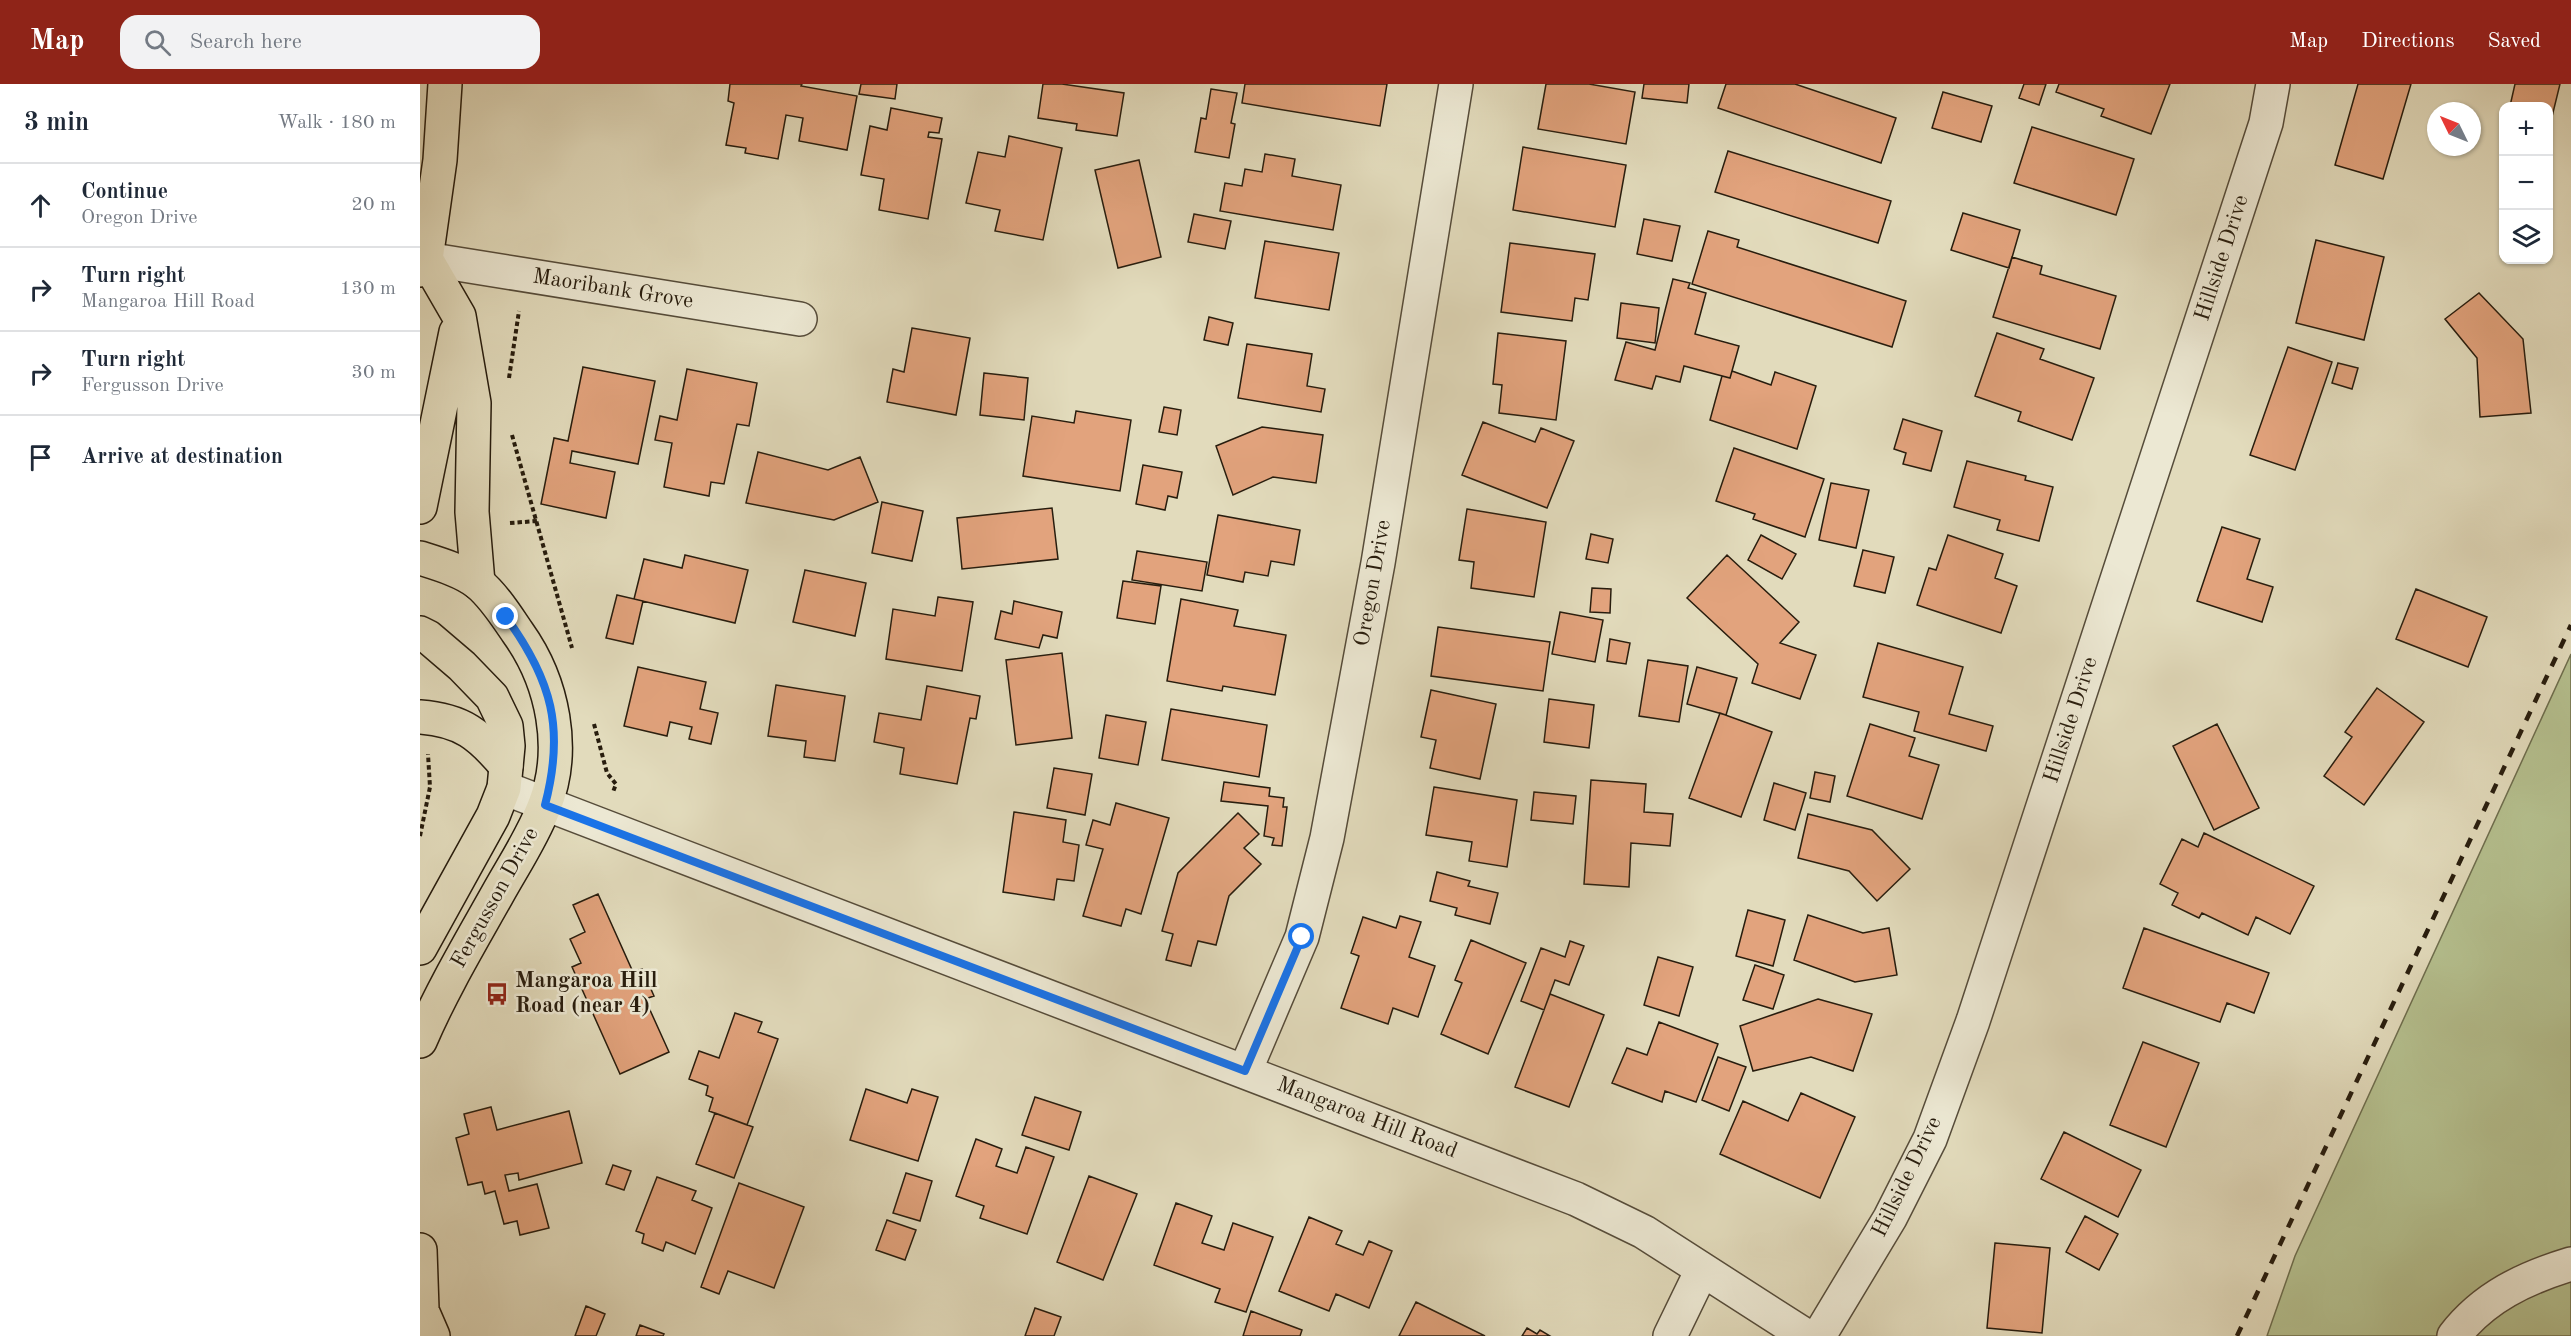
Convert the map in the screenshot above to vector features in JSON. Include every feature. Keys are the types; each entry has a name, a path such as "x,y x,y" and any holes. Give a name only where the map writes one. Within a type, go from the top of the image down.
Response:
{"main road":[{"path":"445,84 440,160 423,264 459,316 474,403 471,512 478,583"},
{"path":"420,507 459,316"},
{"name":"Fergusson Drive","path":"420,558 443,565 478,583 528,647 542,678 553,713 555,740 552,777 545,805 531,836 437,1002 420,1041"},
{"name":"Fergusson Drive","path":"420,633 462,666 492,697 506,726 508,746 505,777 493,816 420,948"},
{"path":"420,717 460,724 485,741 505,777"},
{"path":"420,1250 425,1317"}],"street":[{"name":"Oregon Drive","path":"1245,1071 1302,937 1327,838 1378,563 1456,84"},
{"name":"Hillside Drive","path":"1819,1336 1890,1218 1930,1139 1961,1053 2266,123 2273,84"},
{"name":"Maoribank Grove","path":"423,264 524,275 800,319"},
{"name":"Mangaroa Hill Road","path":"505,777 545,805 1576,1199 1644,1232 1806,1336"},
{"path":"2454,1336 2476,1311 2499,1294 2523,1280 2571,1264"},
{"path":"1670,1336 1702,1270"}],"path":[{"path":"508,386 524,275"},
{"path":"511,431 575,658"},
{"path":"591,716 607,773 616,784 600,826"}],"green space":[{"path":"2571,654 2571,1336 2267,1336 2295,1256"}],"building":[{"path":"730,84 802,84 801,86 857,96 847,150 799,141 803,118 786,115 778,159 745,153 746,148 726,145 734,103 728,101"},
{"path":"861,84 897,84 895,99 859,94"},
{"path":"1043,84 1062,84 1124,93 1117,136 1076,130 1077,124 1038,118"},
{"path":"1245,84 1387,84 1380,126 1242,103"},
{"path":"1546,84 1589,84 1635,92 1626,144 1538,129"},
{"path":"1644,84 1689,84 1687,103 1642,98"},
{"path":"1726,84 1795,84 1896,118 1881,163 1718,108"},
{"path":"2024,84 2046,84 2039,105 2019,98"},
{"path":"2059,84 2170,84 2151,134 2101,116 2104,109 2056,92"},
{"path":"2358,84 2411,84 2383,179 2335,165"},
{"path":"2515,84 2560,84 2553,113 2553,102 2511,102"},
{"path":"1211,89 1237,93 1231,123 1235,124 1229,158 1195,152 1201,118 1206,119"},
{"path":"1943,92 1992,106 1981,142 1932,128"},
{"path":"891,108 942,118 939,133 929,132 928,137 942,139 928,219 879,210 884,179 861,175 870,126 887,130"},
{"path":"2032,127 2134,159 2116,215 2014,183"},
{"path":"1009,136 1062,148 1043,240 995,231 1000,210 966,203 978,152 1005,157"},
{"path":"1523,147 1626,165 1615,227 1513,210"},
{"path":"1728,151 1891,201 1878,243 1715,192"},
{"path":"1265,154 1295,159 1292,176 1341,185 1333,230 1220,211 1225,183 1242,186 1245,169 1262,172"},
{"path":"1139,160 1161,257 1118,268 1095,170"},
{"path":"1963,213 2020,230 2009,268 1951,250"},
{"path":"1194,214 1231,221 1225,249 1188,242"},
{"path":"1644,219 1680,226 1672,261 1637,254"},
{"path":"1708,231 1739,240 1737,247 1906,301 1892,347 1692,284"},
{"path":"2316,240 2384,257 2364,340 2296,323"},
{"path":"1265,241 1339,253 1329,310 1255,298"},
{"path":"1510,243 1595,254 1588,300 1575,298 1572,321 1501,312"},
{"path":"2012,257 2042,266 2040,274 2116,296 2100,349 1993,317"},
{"path":"1673,279 1690,283 1688,288 1706,293 1695,334 1739,346 1730,378 1684,366 1680,382 1656,376 1652,389 1615,380 1626,342 1655,350"},
{"path":"2479,293 2523,339 2531,413 2480,417 2477,358 2445,319"},
{"path":"1621,303 1659,308 1655,343 1617,338"},
{"path":"1209,317 1233,323 1228,345 1204,340"},
{"path":"912,328 970,338 956,415 887,402 893,369 904,372"},
{"path":"1498,333 1566,341 1556,420 1499,413 1502,385 1493,384"},
{"path":"1997,333 2044,349 2040,359 2094,378 2072,440 2018,421 2021,412 1975,396"},
{"path":"1247,344 1312,354 1307,386 1325,389 1321,412 1238,398"},
{"path":"2288,347 2332,362 2295,470 2250,455"},
{"path":"2338,363 2358,368 2352,389 2332,383"},
{"path":"583,367 655,381 638,464 572,451 570,463 615,472 606,518 541,504 554,438 568,441"},
{"path":"687,369 757,383 749,426 737,424 724,484 711,482 709,496 664,487 672,443 655,440 660,416 677,420"},
{"path":"1732,371 1771,385 1775,372 1816,386 1797,449 1710,420 1722,376 1730,378"},
{"path":"984,373 1028,378 1024,420 980,415"},
{"path":"1164,407 1181,410 1177,435 1159,432"},
{"path":"1076,411 1131,420 1120,491 1023,476 1032,416 1074,423"},
{"path":"1903,419 1942,431 1931,471 1903,464 1906,453 1894,449"},
{"path":"1483,422 1535,442 1541,428 1574,441 1547,508 1462,475"},
{"path":"1262,427 1323,435 1316,483 1273,477 1233,495 1216,446"},
{"path":"1734,448 1824,479 1805,537 1753,519 1755,514 1716,501"},
{"path":"758,452 828,470 860,457 878,502 834,520 746,503"},
{"path":"1967,461 2026,476 2025,480 2053,487 2039,541 1997,530 2000,520 1954,507"},
{"path":"1143,465 1182,472 1177,498 1168,496 1165,510 1136,504"},
{"path":"1831,483 1869,490 1856,548 1819,540"},
{"path":"882,502 923,511 912,561 872,553"},
{"path":"1052,508 1058,559 962,569 957,518"},
{"path":"1467,509 1546,522 1534,597 1471,588 1474,562 1459,560"},
{"path":"1218,515 1300,530 1294,565 1271,561 1268,576 1245,572 1243,582 1207,575"},
{"path":"2222,527 2260,539 2247,579 2273,587 2262,622 2197,601"},
{"path":"1591,534 1613,539 1608,563 1586,559"},
{"path":"1761,535 1796,554 1782,579 1748,560"},
{"path":"1948,535 2003,554 1995,578 2017,586 2001,633 1917,605 1929,568 1936,570"},
{"path":"1863,550 1894,557 1885,593 1854,586"},
{"path":"1137,551 1207,562 1202,591 1132,580"},
{"path":"685,555 748,570 735,623 634,599 644,559 682,568"},
{"path":"1727,555 1799,622 1780,643 1816,655 1800,699 1752,683 1758,664 1687,598"},
{"path":"805,570 866,583 855,636 793,622"},
{"path":"1123,581 1161,586 1155,624 1117,618"},
{"path":"1592,588 1611,589 1610,613 1590,612"},
{"path":"2416,589 2487,617 2468,667 2396,639"},
{"path":"617,595 643,601 633,644 606,638"},
{"path":"938,597 973,602 962,671 886,659 893,609 935,616"},
{"path":"1181,599 1238,610 1234,626 1286,635 1275,695 1223,686 1222,691 1167,681"},
{"path":"1014,601 1062,612 1057,638 1043,635 1039,648 995,639 1001,611 1012,614"},
{"path":"1560,612 1603,620 1595,662 1552,654"},
{"path":"1438,627 1550,642 1543,691 1431,676"},
{"path":"1610,639 1630,643 1626,664 1607,661"},
{"path":"1878,643 1963,667 1949,714 1993,726 1986,751 1914,731 1919,712 1863,697"},
{"path":"1062,653 1072,738 1016,745 1006,660"},
{"path":"1648,660 1688,666 1679,722 1639,716"},
{"path":"638,667 706,682 700,709 718,713 711,744 689,739 692,727 670,722 667,736 624,726"},
{"path":"1697,667 1737,678 1726,715 1687,704"},
{"path":"776,685 845,696 835,761 804,757 806,741 768,736"},
{"path":"927,686 980,696 976,719 970,718 957,784 900,774 904,748 874,742 879,713 921,720"},
{"path":"2377,688 2424,722 2364,805 2324,776 2352,737 2345,732"},
{"path":"1431,690 1496,704 1480,779 1430,768 1436,740 1421,737"},
{"path":"1549,699 1594,705 1589,748 1544,742"},
{"path":"1171,709 1267,725 1259,777 1162,760"},
{"path":"1720,713 1772,732 1741,817 1689,798"},
{"path":"1106,715 1146,722 1138,765 1099,758"},
{"path":"1870,724 1915,738 1909,756 1939,765 1922,819 1847,796"},
{"path":"2217,724 2259,808 2214,830 2173,746"},
{"path":"1054,768 1092,774 1085,815 1047,808"},
{"path":"1815,772 1835,776 1830,802 1810,798"},
{"path":"1591,780 1646,784 1644,812 1673,814 1670,846 1631,843 1629,887 1584,884"},
{"path":"1224,782 1270,788 1269,796 1284,798 1283,807 1287,807 1282,846 1272,845 1274,838 1264,836 1268,806 1221,801"},
{"path":"1774,783 1806,793 1795,830 1764,820"},
{"path":"1434,787 1517,800 1507,867 1469,861 1472,842 1426,835"},
{"path":"1534,792 1576,796 1573,824 1531,820"},
{"path":"1116,803 1169,818 1141,914 1126,909 1121,926 1083,916 1103,849 1086,845 1093,820 1110,825"},
{"path":"1014,812 1066,820 1063,842 1079,845 1074,881 1057,879 1054,900 1003,892"},
{"path":"1238,813 1259,834 1244,848 1261,864 1229,896 1216,945 1198,941 1191,966 1166,960 1173,934 1162,931 1178,873"},
{"path":"1808,814 1872,830 1910,869 1877,901 1849,871 1798,858"},
{"path":"2204,833 2314,886 2290,934 2256,917 2248,935 2202,913 2199,918 2172,905 2178,893 2160,884 2182,839 2198,847"},
{"path":"1437,872 1470,881 1468,886 1498,893 1490,924 1455,915 1457,908 1430,901"},
{"path":"598,894 633,972 642,969 654,996 645,999 669,1052 620,1074 572,967 581,963 570,939 585,932 573,905"},
{"path":"1748,910 1785,920 1773,966 1736,956"},
{"path":"1808,915 1863,933 1889,928 1897,975 1855,982 1794,960"},
{"path":"1400,916 1421,922 1409,957 1435,966 1418,1017 1393,1008 1388,1024 1341,1008 1359,956 1351,953 1363,917 1396,928"},
{"path":"2144,928 2269,973 2254,1013 2227,1003 2220,1022 2123,988"},
{"path":"1471,940 1526,963 1488,1054 1441,1034 1462,983 1455,980"},
{"path":"1570,941 1584,946 1569,985 1555,980 1544,1010 1521,1001 1541,948 1565,957"},
{"path":"1658,957 1693,967 1679,1016 1644,1005"},
{"path":"1755,965 1784,975 1773,1009 1743,1000"},
{"path":"1550,994 1604,1015 1569,1107 1515,1087"},
{"path":"1818,999 1872,1014 1853,1071 1811,1057 1753,1071 1740,1026"},
{"path":"735,1013 762,1022 758,1032 778,1039 747,1125 709,1111 713,1098 706,1095 708,1086 689,1079 699,1051 719,1058"},
{"path":"1659,1022 1718,1044 1696,1102 1665,1091 1662,1102 1612,1083 1627,1048 1647,1055"},
{"path":"2143,1042 2199,1063 2166,1147 2110,1125"},
{"path":"1718,1057 1746,1067 1729,1111 1702,1100"},
{"path":"866,1089 907,1103 912,1089 938,1097 918,1161 850,1140"},
{"path":"1801,1093 1855,1117 1820,1198 1720,1154 1743,1101 1788,1121"},
{"path":"1035,1097 1081,1112 1069,1150 1022,1135"},
{"path":"491,1107 497,1130 569,1111 582,1163 519,1180 518,1173 505,1175 509,1191 537,1184 549,1228 520,1235 517,1221 504,1224 495,1191 485,1194 482,1182 468,1185 456,1138 469,1134 464,1114"},
{"path":"715,1113 753,1127 734,1178 696,1164"},
{"path":"2064,1132 2141,1170 2118,1217 2041,1179"},
{"path":"976,1139 1002,1149 996,1166 1017,1173 1026,1147 1054,1157 1027,1234 980,1218 984,1206 956,1196"},
{"path":"613,1165 631,1171 624,1190 606,1184"},
{"path":"906,1173 932,1181 920,1221 893,1213"},
{"path":"1089,1176 1137,1194 1103,1280 1057,1262"},
{"path":"657,1177 696,1191 692,1200 712,1208 695,1254 666,1242 663,1251 642,1243 644,1234 636,1231"},
{"path":"739,1183 804,1207 774,1288 728,1271 719,1294 701,1287"},
{"path":"1176,1203 1212,1216 1202,1243 1224,1250 1233,1223 1273,1237 1246,1312 1215,1302 1220,1289 1154,1265"},
{"path":"2085,1216 2118,1234 2099,1270 2066,1252"},
{"path":"1309,1217 1342,1231 1336,1244 1363,1255 1369,1241 1392,1251 1369,1308 1336,1294 1329,1311 1279,1291"},
{"path":"887,1220 916,1230 905,1260 876,1250"},
{"path":"1995,1243 2050,1248 2042,1333 1987,1328"},
{"path":"1416,1302 1485,1336 1399,1336"},
{"path":"586,1306 605,1314 596,1336 575,1336"},
{"path":"1035,1308 1061,1317 1054,1336 1025,1336"},
{"path":"1251,1311 1302,1330 1300,1336 1243,1336"},
{"path":"640,1325 664,1334 663,1336 636,1336"},
{"path":"1527,1328 1537,1334 1540,1330 1550,1336 1522,1336"}],"railway":[{"path":"2237,1336 2571,625"}],"place":[{"name":"Mangaroa Hill Road (near 4)","path":"497,994"}],"route":[{"path":"506,617 528,647 542,678 553,713 555,740 552,777 545,805 1245,1071 1302,937"}]}
